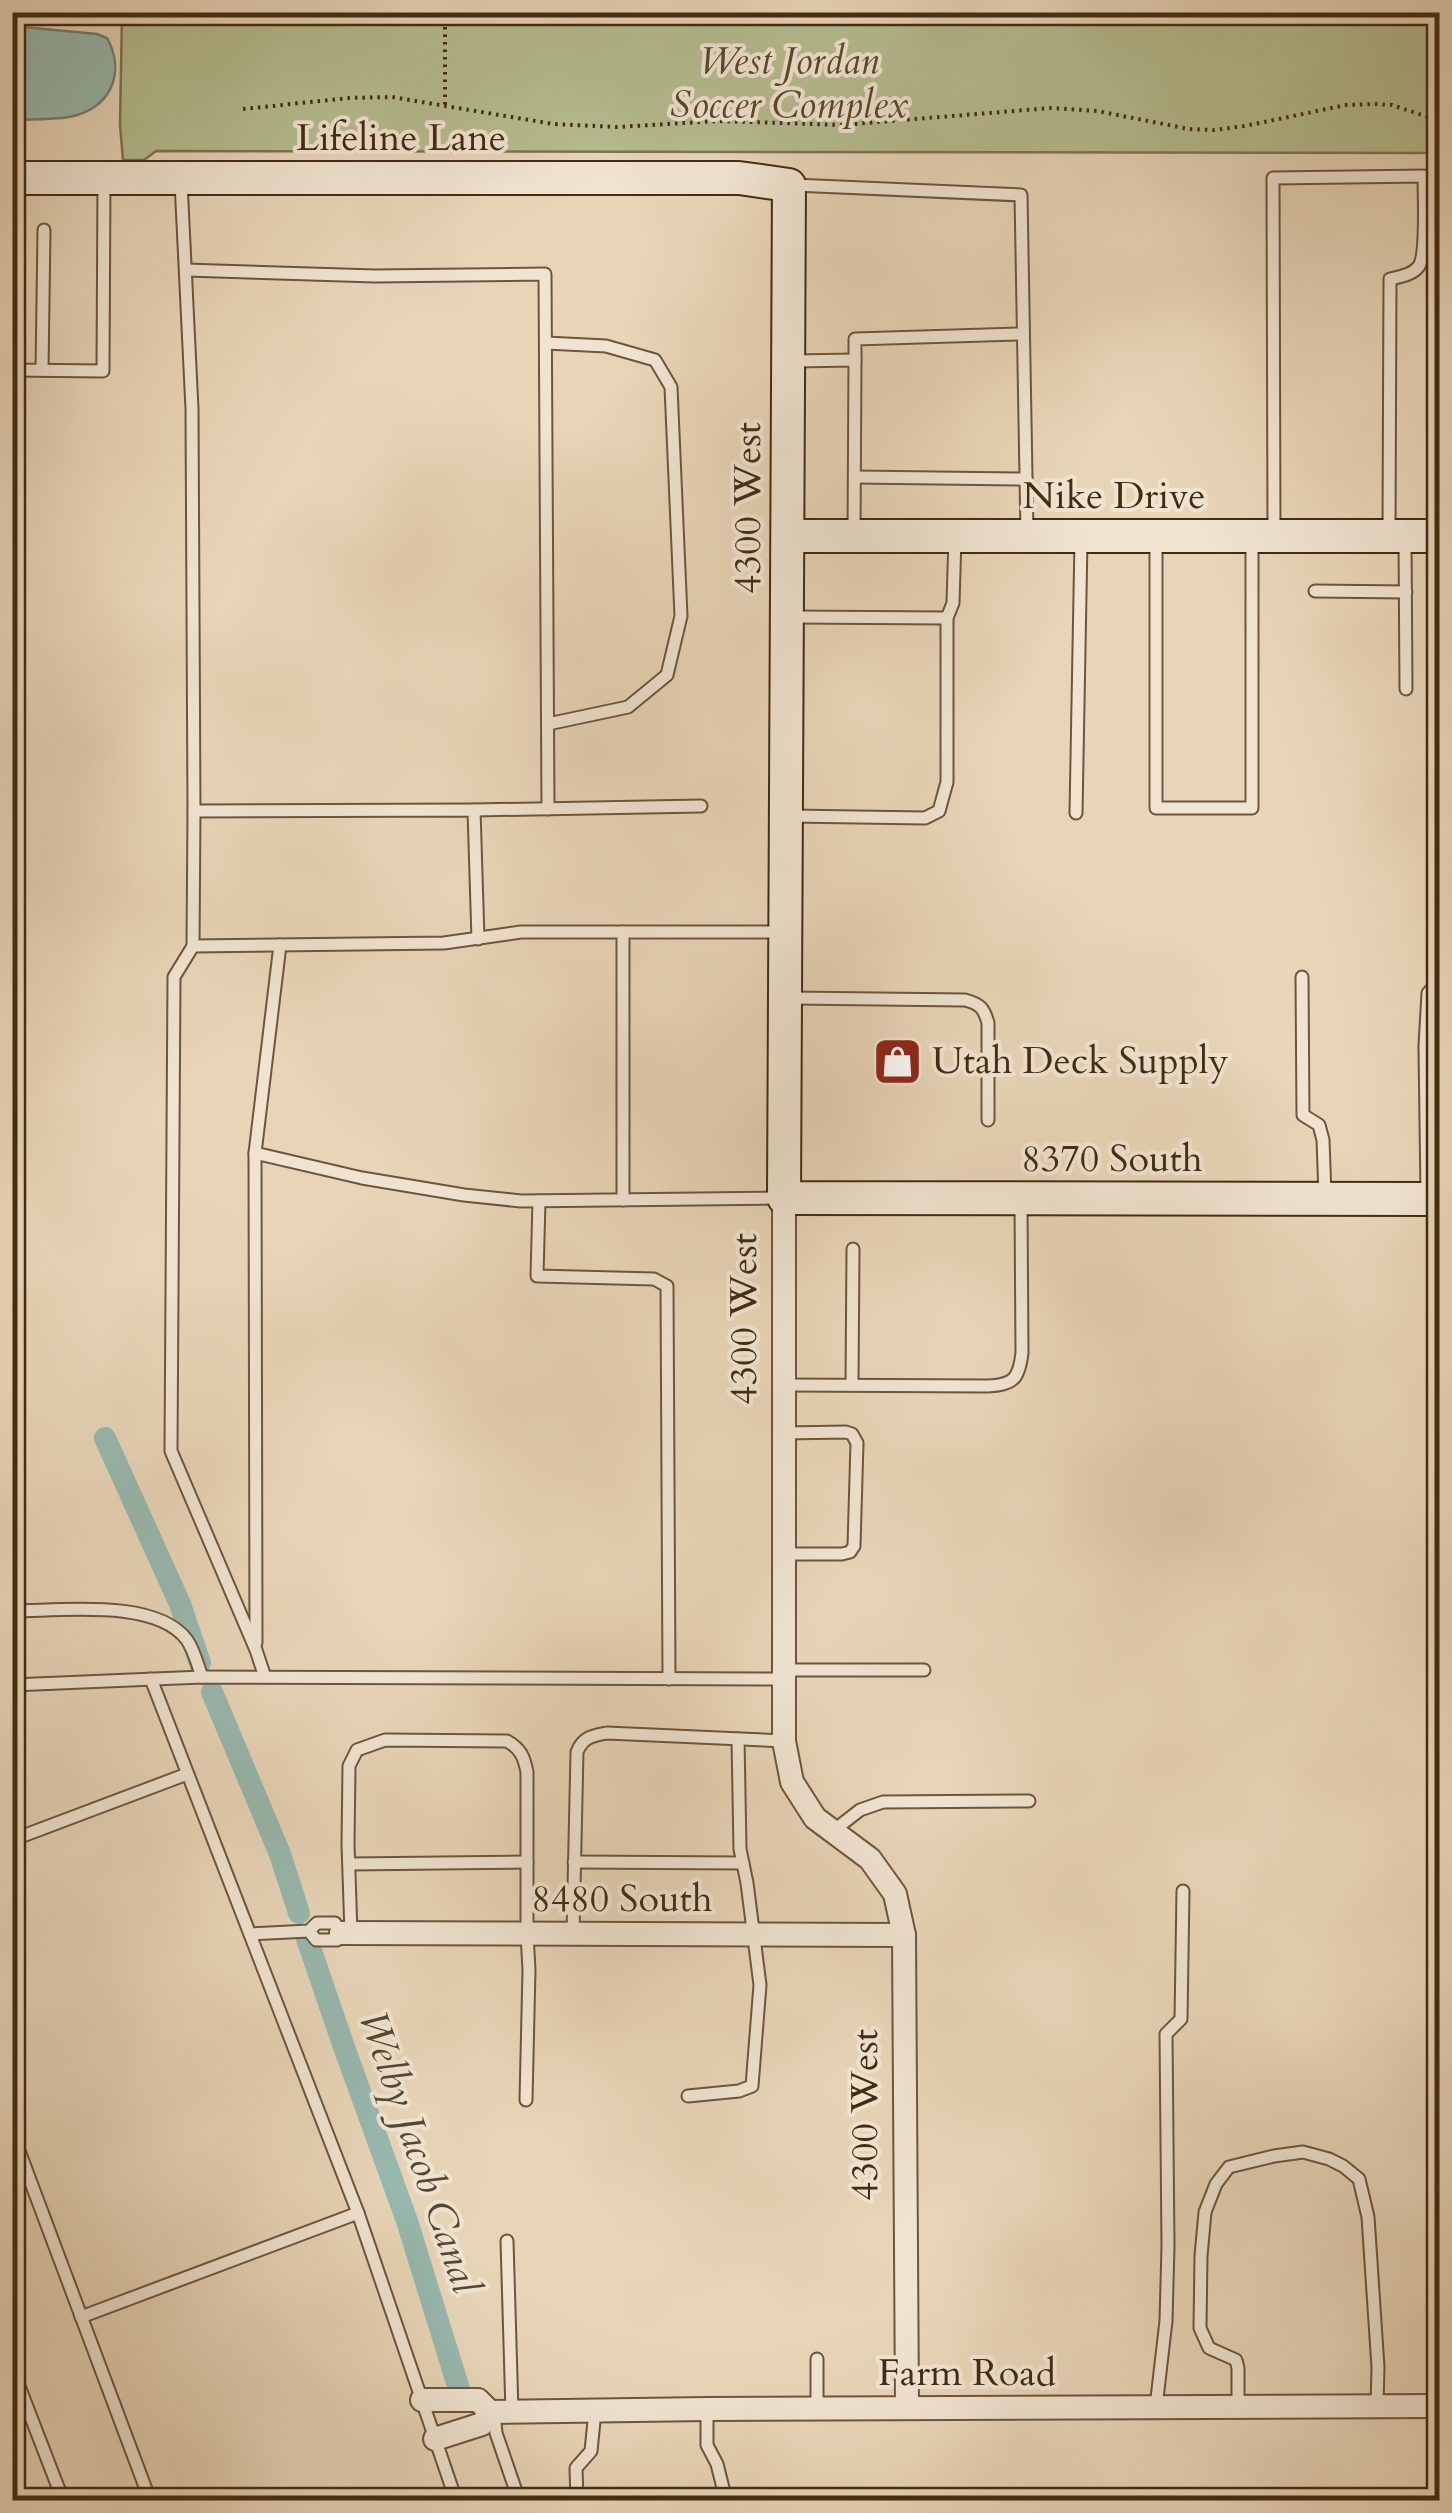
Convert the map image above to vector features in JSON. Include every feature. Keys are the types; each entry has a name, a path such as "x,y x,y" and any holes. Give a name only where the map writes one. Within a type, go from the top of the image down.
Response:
{"street":[{"name":"Lifeline Lane","path":"12,178 739,178 789,185"},
{"name":"4300 West","path":"789,185 784,1741 792,1782 815,1818 870,1859 894,1894 904,1935 906,2408"},
{"name":"Nike Drive","path":"789,536 1440,536"},
{"name":"8370 South","path":"784,1198 1433,1199"},
{"name":"8480 South","path":"346,1933 904,1935"},
{"path":"422,2400 478,2400 499,2412 482,2424 435,2439"},
{"name":"Farm Road","path":"499,2412 1440,2406"}],"lane":[{"path":"1156,536 1156,808 1252,808 1273,178 1424,176 1423,252 1419,266 1409,274 1390,279 1397,536 1406,592 1406,689"},
{"path":"12,370 103,371 104,178"},
{"path":"181,178 192,409 193,946 174,977 170,1451 265,1677"},
{"path":"789,185 1021,194 1027,536"},
{"path":"42,370 44,230"},
{"path":"186,270 374,276 545,274 548,809"},
{"path":"854,536 856,339 1022,334"},
{"path":"546,343 606,346 655,360 671,387 681,616 667,675 628,707 548,724"},
{"path":"789,362 856,360"},
{"path":"855,477 1026,479"},
{"path":"786,816 925,818 939,811 947,782 946,618 953,603 955,536"},
{"path":"1076,813 1081,536"},
{"path":"1314,591 1406,592"},
{"path":"788,617 946,618"},
{"path":"194,811 701,806"},
{"path":"474,810 478,938"},
{"path":"193,946 444,943 521,932 786,932"},
{"path":"623,932 623,1200"},
{"path":"256,1650 255,1152 280,944"},
{"path":"1302,977 1303,1115 1320,1125 1324,1199"},
{"path":"1433,1199 1425,1046 1428,993 1440,980"},
{"path":"785,998 976,1003 985,1010 988,1023 988,1120"},
{"path":"255,1152 362,1178 464,1196 539,1201 784,1198"},
{"path":"783,1385 988,1386 1005,1385 1012,1380 1020,1369 1022,1353 1021,1199"},
{"path":"539,1201 537,1276 654,1278 667,1286 669,1679"},
{"path":"852,1384 853,1248"},
{"path":"783,1433 846,1432 852,1434 857,1444 854,1546 842,1554 784,1554"},
{"path":"12,1612 127,1610 147,1615 166,1622 187,1640 202,1677"},
{"path":"12,1685 202,1677 669,1679 924,1670"},
{"path":"151,1679 358,2214 456,2500"},
{"path":"573,1934 580,1743 588,1736 607,1733 784,1741"},
{"path":"688,2096 739,2092 752,2086 760,1986 740,1850 738,1738"},
{"path":"346,1933 351,1759 357,1750 385,1740 507,1741 518,1747 527,1772 526,2100"},
{"path":"12,1840 188,1774"},
{"path":"832,1831 860,1810 883,1802 1029,1801"},
{"path":"349,1864 527,1862"},
{"path":"574,1862 743,1864"},
{"path":"1156,2407 1166,2321 1166,2034 1181,2019 1183,1890"},
{"path":"250,1934 309,1931 317,1923 335,1923 346,1933"},
{"path":"12,2132 150,2500"},
{"path":"1238,2407 1236,2360 1209,2348 1200,2328 1200,2256 1205,2212 1216,2184 1229,2168 1304,2152 1344,2166 1360,2179 1368,2217 1377,2406"},
{"path":"82,2317 358,2214"},
{"path":"507,2240 496,2433 519,2500"},
{"path":"817,2359 817,2408"},
{"path":"12,2368 63,2500"},
{"path":"707,2409 707,2446 717,2464 726,2500"},
{"path":"577,2500 576,2468 590,2451 595,2411"}],"path":[{"path":"444,12 445,106"},
{"path":"243,109 371,97 412,99 525,120 601,127 718,121 841,125 1051,108 1214,130 1357,104 1392,105 1440,121"}],"green space":[{"name":"West Jordan Soccer Complex","path":"122,13 1439,13 1439,153 156,151 144,160 123,160"}],"water":[{"path":"13,26 107,38 115,65 104,98 95,107 69,117 13,120"}],"waterway":[{"name":"Welby Jacob Canal","path":"105,1438 180,1604 200,1663"},
{"name":"Welby Jacob Canal","path":"212,1692 280,1854 299,1913"},
{"name":"Welby Jacob Canal","path":"307,1939 407,2221 459,2389"}],"place":[{"name":"Utah Deck Supply","path":"897,1061"}]}
